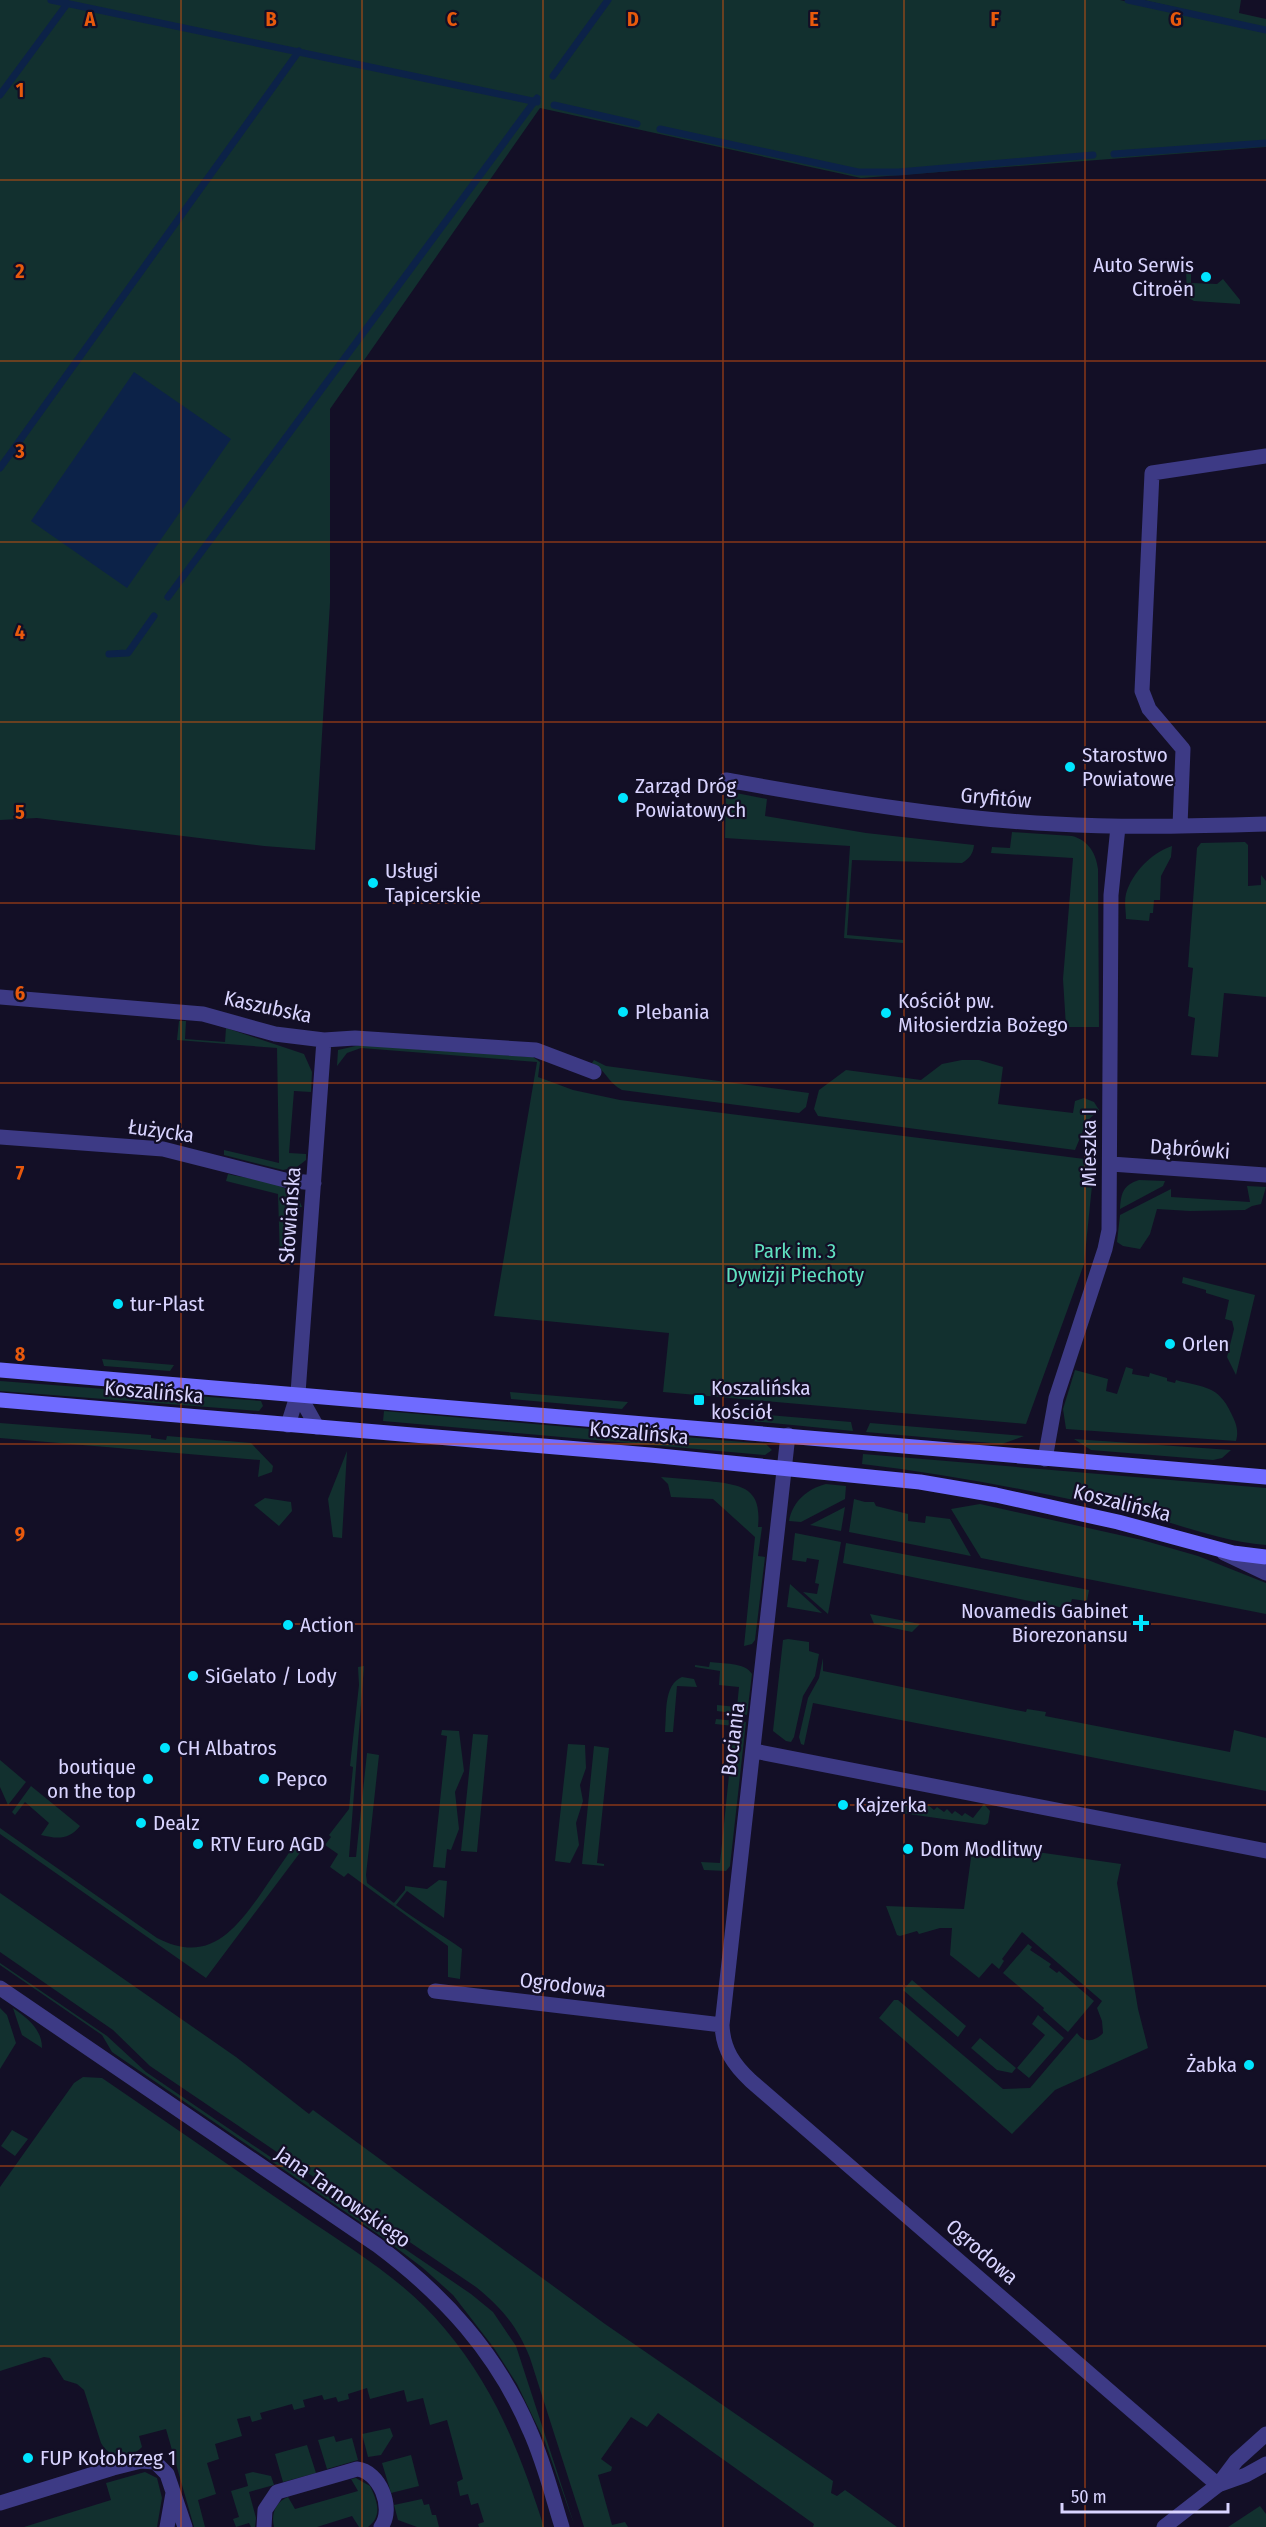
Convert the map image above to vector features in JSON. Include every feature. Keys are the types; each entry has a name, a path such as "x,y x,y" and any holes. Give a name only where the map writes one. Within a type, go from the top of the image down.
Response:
{"main road":[{"name":"Koszalińska","path":"0,1370 298,1393 1266,1477"},
{"name":"Koszalińska","path":"0,1400 784,1468 955,1487 1108,1520 1213,1548 1266,1557"}],"street":[{"path":"1180,826 1183,749 1149,709 1142,691 1152,473 1266,456"},
{"name":"Gryfitów","path":"726,780 871,805 954,816 1118,827 1266,824"},
{"name":"Mieszka I","path":"1045,1459 1056,1398 1105,1250 1109,1230 1111,895 1118,827"},
{"name":"Kaszubska","path":"0,997 203,1014 274,1034 324,1040 355,1038 536,1050 594,1072"},
{"name":"Słowiańska","path":"288,1425 298,1393 324,1040"},
{"name":"Łużycka","path":"0,1137 163,1149 285,1180 314,1183"},
{"name":"Dąbrówki","path":"1111,1164 1266,1175"},
{"path":"298,1393 317,1427"},
{"name":"Bociania","path":"725,2047 722,2025 788,1435"},
{"path":"1213,1548 1266,1573"},
{"path":"753,1751 1266,1851"},
{"name":"Jana Tarnowskiego","path":"0,1988 377,2245 432,2288 472,2334 509,2389 539,2453 562,2527"},
{"name":"Ogrodowa","path":"435,1991 722,2025"},
{"name":"Ogrodowa","path":"725,2047 734,2063 751,2081 1218,2486"},
{"path":"1218,2486 1236,2461 1266,2434"},
{"path":"0,2503 141,2461 155,2462 167,2474 185,2527"},
{"path":"1164,2527 1218,2486 1266,2464"},
{"path":"264,2527 265,2510 277,2493 357,2469 365,2470 377,2479 386,2510 381,2527"},
{"path":"167,2527 173,2490"}],"green space":[{"path":"0,0 1120,0 1266,33 1266,147 861,178 540,108 330,409 330,603 315,850 264,846 37,818 0,820"},
{"path":"1143,0 1241,0 1239,13 1266,19 1266,28"},
{"path":"1186,269 1191,269 1191,283 1217,284 1223,279 1240,300 1240,304 1194,301 1187,297"},
{"path":"726,791 767,799 765,816 866,833 974,845 974,848 971,856 962,863 852,860 847,935 903,940 903,943 844,938 850,846 725,838"},
{"path":"1012,832 1072,836 1087,844 1093,853 1098,869 1099,1027 1066,1027 1063,979 1073,858 991,853 992,847 1010,848"},
{"path":"1245,842 1248,845 1248,886 1261,885 1261,875 1266,881 1266,997 1224,993 1218,1057 1191,1055 1195,1018 1188,1016 1193,968 1188,967 1197,848 1201,843"},
{"path":"1172,846 1171,857 1161,876 1160,900 1154,900 1153,913 1150,913 1149,921 1126,919 1125,897 1138,871 1150,859"},
{"path":"179,1021 186,1021 185,1039 225,1042 226,1028 304,1054 312,1072 311,1092 294,1091 289,1153 306,1154 306,1160 297,1167 283,1170 224,1155 224,1150 279,1163 277,1048 177,1040"},
{"name":"Park im. 3 Dywizji Piechoty","path":"360,1045 533,1057 540,1062 538,1077 573,1090 620,1100 1092,1160 1094,1166 1084,1264 1026,1424 663,1392 669,1333 494,1316 537,1062 361,1048 347,1053 337,1066 338,1050"},
{"path":"594,1060 606,1066 809,1093 806,1107 799,1113 622,1090 592,1063"},
{"path":"962,1060 979,1060 1003,1067 998,1104 1073,1113 1075,1101 1084,1098 1094,1102 1099,1110 1087,1121 1075,1150 818,1116 814,1109 819,1090 846,1070 921,1080 942,1064"},
{"path":"228,1174 271,1183 298,1198 302,1207 286,1207 283,1257 280,1257 278,1194 226,1181"},
{"path":"1139,1180 1165,1181 1163,1186 1120,1209 1124,1190 1129,1184"},
{"path":"1247,1186 1266,1187 1261,1204 1245,1210 1157,1209 1150,1234 1140,1249 1123,1246 1117,1242 1120,1215 1171,1189 1171,1197 1250,1202"},
{"path":"1183,1277 1255,1295 1236,1375 1227,1357 1234,1329 1232,1321 1225,1319 1229,1300 1182,1283"},
{"path":"102,1359 174,1365 170,1371 104,1366"},
{"path":"1126,1367 1133,1369 1132,1374 1149,1377 1150,1373 1167,1378 1167,1381 1175,1383 1176,1380 1215,1392 1226,1404 1234,1420 1237,1430 1236,1441 1066,1429 1063,1409 1075,1370 1108,1379 1106,1391 1117,1394"},
{"path":"0,1381 261,1401 263,1406 259,1411 0,1391"},
{"path":"510,1392 628,1402 622,1409 511,1399"},
{"path":"710,1410 851,1422 853,1431 710,1417"},
{"path":"384,1411 766,1444 772,1450 765,1455 383,1421"},
{"path":"0,1423 151,1435 151,1438 166,1440 167,1436 251,1443 273,1466 272,1472 258,1477 260,1460 0,1438"},
{"path":"870,1423 1024,1436 1002,1444 866,1432"},
{"path":"1074,1439 1231,1450 1222,1458 1213,1460 1091,1450"},
{"path":"347,1451 342,1538 333,1537 328,1499"},
{"path":"863,1454 1266,1488 1266,1545 1203,1533 1141,1515 1037,1493 967,1479 862,1464"},
{"path":"661,1477 731,1484 747,1490 753,1496 757,1504 758,1527 762,1527 758,1556 765,1557 755,1640 752,1644 744,1646 755,1537 713,1499 671,1497 668,1484"},
{"path":"826,1484 846,1486 845,1499 801,1522 789,1521 794,1507 802,1497"},
{"path":"265,1498 291,1502 292,1511 279,1526 254,1505"},
{"path":"854,1499 874,1502 876,1506 908,1514 908,1521 925,1523 926,1516 950,1519 971,1556 849,1532"},
{"path":"980,1504 1142,1540 1198,1556 1266,1583 1266,1614 981,1558 951,1509"},
{"path":"845,1507 841,1531 810,1525"},
{"path":"795,1533 841,1542 828,1614 803,1592 817,1594 819,1584 815,1583 819,1560 807,1558 806,1562 792,1560"},
{"path":"846,1543 1089,1590 1087,1601 1072,1599 1069,1609 843,1563"},
{"path":"790,1584 822,1613 787,1607"},
{"path":"870,1614 920,1624 912,1632 874,1624"},
{"path":"783,1640 809,1642 809,1651 819,1654 815,1676 803,1696 791,1742 773,1731"},
{"path":"823,1658 823,1671 1026,1712 1027,1709 1046,1712 1045,1716 1230,1752 1234,1730 1266,1738 1266,1791 813,1703 804,1745 801,1744 799,1737 808,1698 819,1678"},
{"path":"710,1662 739,1665 752,1674 747,1715 717,1711 717,1705 737,1707 739,1687 719,1685 720,1671 695,1667 695,1665 709,1667"},
{"path":"364,1666 349,1857 356,1857 367,1753 379,1755 367,1883 394,1903 405,1890 405,1886 427,1889 439,1880 447,1881 444,1918 407,1891 396,1905 462,1949 460,1979 448,1977 448,1946 348,1873 344,1877 330,1867 338,1854 325,1845 331,1837 329,1835 349,1809 353,1767 350,1766 359,1685 358,1667"},
{"path":"682,1677 694,1679 697,1687 677,1686 673,1732 665,1732 669,1693 676,1681"},
{"path":"716,1719 746,1722 730,1866 726,1871 704,1870 701,1862 720,1863 734,1726 715,1724"},
{"path":"442,1730 459,1731 464,1771 455,1792 459,1829 451,1850 447,1849 445,1868 433,1867 447,1736 441,1735"},
{"path":"473,1734 488,1735 477,1852 461,1851"},
{"path":"568,1744 585,1745 586,1768 580,1785 583,1801 576,1823 579,1845 570,1863 555,1861"},
{"path":"594,1746 609,1748 597,1863 604,1864 604,1866 582,1864"},
{"path":"0,1760 26,1782 8,1805 0,1787"},
{"path":"31,1786 80,1826 76,1831 57,1838 41,1835 49,1823 25,1802 15,1815 12,1812"},
{"path":"894,1799 900,1803 903,1800 908,1805 911,1802 917,1807 919,1804 925,1809 928,1805 934,1810 937,1807 944,1812 947,1809 952,1814 955,1811 962,1816 965,1813 973,1818 984,1804 990,1811 988,1823 985,1825 895,1812 898,1808 891,1802"},
{"path":"0,1828 157,1938 190,1948 204,1946 229,1932 250,1909 297,1841 305,1846 206,1978 0,1834"},
{"path":"973,1843 1121,1864 1117,1883 1138,2009 1148,2048 1055,2090 1012,2134 879,2018 894,2000 898,2000 1003,2089 1030,2088 1077,2033 1086,2040 1090,2040 1103,2033 1102,2021 1097,2008 1102,2001 1022,1932 1002,1959 1004,1961 999,1969 992,1963 979,1978 950,1955 952,1928 897,1935 886,1906 964,1909"},
{"path":"0,1893 236,2057 309,2114 313,2110 605,2324 833,2481 831,2493 837,2496 845,2490 897,2527 813,2527 814,2524 658,2413 647,2427 631,2417 601,2459 612,2467 611,2471 598,2475 612,2525 625,2522 628,2527 584,2527 530,2358 514,2327 501,2310 476,2287 150,2066 113,2030 0,1952"},
{"path":"1028,1944 1032,1947 1030,1950 1051,1964 1049,1967 1057,1973 1059,1971 1094,2001 1068,2032 1003,1973"},
{"path":"0,1963 107,2036 146,2072 471,2294 493,2312 516,2346 575,2527 545,2442 517,2384 494,2348 453,2295 423,2268 382,2237 112,2052 102,2035"},
{"path":"912,1980 966,2026 958,2037 903,1990"},
{"path":"0,2008 7,2015 16,2043 0,2069"},
{"path":"13,2008 37,2030 42,2048 22,2035"},
{"path":"1038,2015 1064,2038 1029,2078 1017,2068 1045,2035 1032,2024"},
{"path":"980,2038 1016,2068 1012,2073 997,2070 971,2048"},
{"path":"83,2077 102,2078 377,2267 430,2312 479,2375 505,2423 526,2473 544,2527 479,2527 478,2524 484,2522 478,2503 471,2505 468,2494 460,2496 457,2482 463,2479 447,2420 430,2425 423,2398 407,2402 404,2390 370,2399 367,2388 348,2394 349,2399 338,2402 336,2397 324,2400 322,2395 303,2400 305,2407 294,2410 292,2404 260,2413 262,2419 252,2422 250,2416 237,2419 242,2436 215,2444 219,2459 207,2463 216,2494 198,2500 205,2527 194,2527 166,2429 139,2436 142,2447 132,2454 115,2455 105,2449 101,2443 84,2390 77,2384 64,2380 50,2358 44,2357 0,2371 0,2187 74,2083"},
{"path":"12,2130 28,2139 15,2156 1,2146"},
{"path":"390,2428 393,2436 381,2455 368,2457 362,2434"},
{"path":"334,2436 336,2442 352,2438 358,2460 327,2469 318,2440"},
{"path":"307,2445 316,2473 283,2482 275,2454"},
{"path":"411,2455 419,2486 391,2493 382,2463"},
{"path":"145,2472 157,2478 162,2498 157,2527 24,2527 111,2500 106,2483"},
{"path":"253,2472 271,2476 274,2485 249,2492 256,2518 255,2527 251,2527 249,2523 236,2527 233,2519 239,2517 231,2491 248,2486 245,2474"},
{"path":"356,2478 370,2486 375,2497 376,2518 368,2527 359,2527 352,2516 317,2527 274,2527 275,2509 284,2499 288,2497 295,2509 358,2491 351,2479"},
{"path":"422,2499 424,2505 429,2504 432,2515 436,2515 439,2527 417,2527 398,2520 394,2505"},
{"path":"1260,2506 1266,2514 1266,2527 1228,2527"}],"water":[{"path":"134,372 231,439 127,588 31,521"}],"waterway":[{"path":"51,0 537,102"},
{"path":"553,76 608,0"},
{"path":"1128,0 1266,30"},
{"path":"0,95 67,4"},
{"path":"0,468 299,51"},
{"path":"168,597 537,98"},
{"path":"554,105 637,124"},
{"path":"660,129 858,172 899,172 1093,155"},
{"path":"1114,154 1266,143"},
{"path":"109,654 128,653 154,616"}],"place":[{"name":"Auto Serwis Citroën","path":"1206,277"},
{"name":"Starostwo Powiatowe","path":"1070,767"},
{"name":"Zarząd Dróg Powiatowych","path":"623,798"},
{"name":"Usługi Tapicerskie","path":"373,883"},
{"name":"Plebania","path":"623,1012"},
{"name":"Kościół pw. Miłosierdzia Bożego","path":"886,1013"},
{"name":"tur-Plast","path":"118,1304"},
{"name":"Orlen","path":"1170,1344"},
{"name":"Koszalińska kościół","path":"699,1400"},
{"name":"Novamedis Gabinet Biorezonansu","path":"1141,1623"},
{"name":"Action","path":"288,1625"},
{"name":"SiGelato / Lody","path":"193,1676"},
{"name":"CH Albatros","path":"165,1748"},
{"name":"boutique on the top","path":"148,1779"},
{"name":"Pepco","path":"264,1779"},
{"name":"Kajzerka","path":"843,1805"},
{"name":"Dealz","path":"141,1823"},
{"name":"RTV Euro AGD","path":"198,1844"},
{"name":"Dom Modlitwy","path":"908,1849"},
{"name":"Żabka","path":"1249,2065"},
{"name":"FUP Kołobrzeg 1","path":"28,2458"}]}
